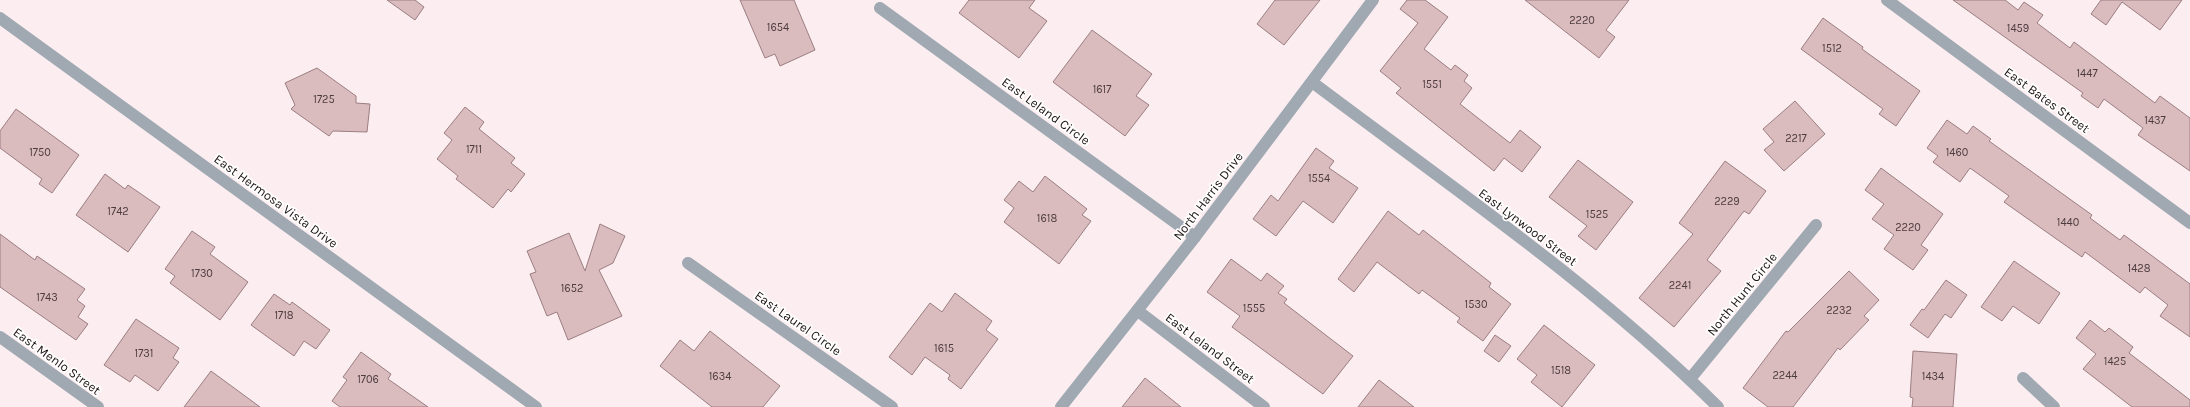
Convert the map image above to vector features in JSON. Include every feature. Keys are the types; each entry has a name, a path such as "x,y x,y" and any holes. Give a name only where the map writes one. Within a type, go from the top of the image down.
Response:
{"street":[{"name":"North Harris Drive","path":"1061,407 1138,311 1373,0"},
{"name":"East Bates Street","path":"1887,0 2190,223"},
{"name":"East Leland Circle","path":"880,8 1195,236"},
{"name":"East Hermosa Vista Drive","path":"0,18 536,407"},
{"name":"East Lynwood Street","path":"1312,82 1583,286 1690,379 1718,407"},
{"name":"North Hunt Circle","path":"1690,379 1816,226"},
{"name":"East Laurel Circle","path":"688,263 892,407"},
{"name":"East Leland Street","path":"1138,311 1264,407"},
{"name":"East Menlo Street","path":"0,337 98,407"},
{"path":"2023,378 2054,407"}],"building":[{"path":"387,0 415,0 424,7 415,20"},
{"path":"740,0 794,0 815,50 780,66 775,54 765,58"},
{"path":"969,0 1035,0 1029,8 1047,21 1019,58 959,13"},
{"path":"1275,0 1320,0 1284,45 1257,24"},
{"path":"1407,0 1425,0 1448,17 1424,49 1451,70 1455,65 1468,75 1464,81 1472,88 1460,104 1510,143 1520,130 1541,147 1522,172 1504,158 1494,171 1396,93 1401,88 1380,71 1418,23 1400,9"},
{"path":"1525,0 1629,0 1606,30 1615,37 1599,58"},
{"path":"1953,0 2005,0 2018,10 2024,2 2043,15 2037,23 2070,48 2074,42 2155,103 2160,96 2190,118 2190,171 2138,135 2143,128 2104,99 2098,108 2081,96 2083,93"},
{"path":"2101,0 2182,0 2160,30 2122,2 2106,25 2091,14"},
{"path":"1823,18 1863,47 1862,49 1920,91 1896,126 1879,114 1883,109 1801,49"},
{"path":"1092,30 1152,74 1136,96 1149,105 1125,136 1053,82"},
{"path":"317,68 356,96 356,103 370,104 367,132 333,131 329,136 291,109 295,105 285,83"},
{"path":"1795,101 1825,134 1784,171 1764,150 1774,142 1763,129"},
{"path":"465,107 484,122 479,129 515,158 511,163 525,174 511,192 508,189 493,208 456,179 458,176 437,159 452,140 444,133"},
{"path":"16,109 79,155 52,193 39,184 42,179 0,148 0,131"},
{"path":"1947,120 1967,134 1973,126 1991,139 1989,141 2092,215 2090,218 2120,240 2124,235 2190,284 2190,337 2160,316 2168,305 2145,287 2140,293 2085,252 2082,257 2004,202 2009,196 1970,168 1960,182 1933,162 1938,156 1927,148"},
{"path":"1316,148 1334,161 1329,168 1358,188 1333,223 1303,201 1276,236 1253,219 1271,195 1278,201"},
{"path":"1578,160 1633,202 1596,250 1578,236 1587,226 1549,197"},
{"path":"1725,161 1766,191 1749,214 1744,211 1707,260 1721,271 1674,327 1639,298 1693,234 1679,223"},
{"path":"1881,168 1943,214 1921,245 1928,250 1913,270 1884,249 1894,235 1872,219 1884,204 1865,190"},
{"path":"105,174 125,189 128,185 160,207 128,252 76,215"},
{"path":"1045,176 1087,209 1082,215 1091,221 1059,264 1004,222 1014,208 1004,200 1019,181 1033,192"},
{"path":"1388,211 1419,235 1423,230 1491,283 1489,287 1511,304 1483,341 1457,322 1460,318 1422,290 1419,294 1377,262 1354,292 1338,279"},
{"path":"600,224 625,236 613,263 599,270 622,316 568,340 557,312 547,316 530,274 536,272 527,251 569,233 585,271"},
{"path":"192,231 215,247 210,254 248,282 220,320 170,283 175,276 165,269"},
{"path":"0,234 35,260 37,256 85,289 77,300 85,306 78,317 88,324 76,340 0,287"},
{"path":"1231,259 1261,281 1267,273 1284,286 1278,293 1287,299 1284,303 1353,356 1323,394 1232,327 1240,316 1207,292"},
{"path":"2014,261 2060,293 2039,324 2013,306 2002,321 1981,307"},
{"path":"1849,271 1879,300 1864,316 1869,320 1840,350 1838,348 1793,407 1768,407 1743,388 1786,331 1788,332"},
{"path":"1946,280 1967,295 1951,318 1945,314 1928,338 1910,325 1922,309 1924,310"},
{"path":"955,293 992,321 986,330 998,339 961,389 948,379 950,375 925,357 912,375 889,357 930,303 942,312"},
{"path":"274,294 290,305 292,302 330,330 316,349 304,341 294,356 251,325"},
{"path":"136,319 179,348 173,358 179,362 158,391 135,375 130,382 104,365"},
{"path":"2090,320 2105,332 2109,328 2133,347 2129,353 2190,400 2190,407 2132,407 2083,369 2096,354 2076,338"},
{"path":"1544,325 1595,365 1562,407 1531,382 1537,375 1517,359"},
{"path":"710,331 780,386 763,407 712,407 660,366 680,340 694,351"},
{"path":"1495,335 1511,346 1499,362 1484,351"},
{"path":"1913,351 1957,354 1953,407 1912,407 1913,398 1910,397"},
{"path":"361,352 391,374 388,379 428,407 340,407 332,401 347,380 343,377"},
{"path":"211,371 260,407 184,407"},
{"path":"1145,378 1181,407 1122,407"},
{"path":"1379,380 1414,407 1358,407"}]}
